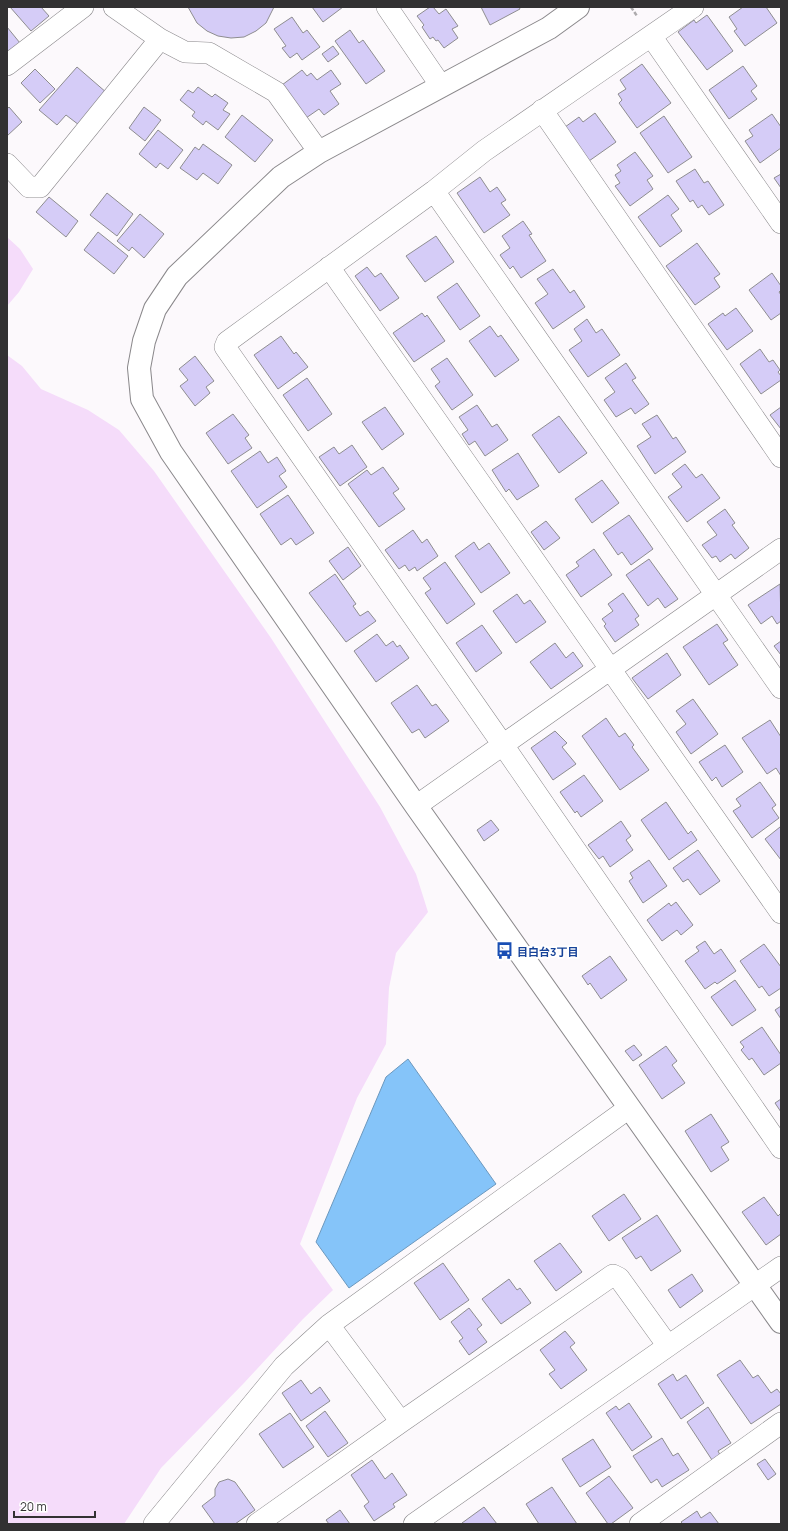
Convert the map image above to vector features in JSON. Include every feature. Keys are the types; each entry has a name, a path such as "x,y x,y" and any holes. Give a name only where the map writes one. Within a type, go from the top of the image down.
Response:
{"street":[{"path":"7,65 83,7"},
{"path":"114,7 160,39 185,52 209,53 276,92 319,152"},
{"path":"578,7 549,28 319,152 281,177 177,276 155,309 144,341 139,368 142,399 172,452 416,806 781,1322"},
{"path":"693,7 484,151 434,191 228,342 225,347 503,745 781,1148"},
{"path":"392,9 441,86"},
{"path":"651,36 781,223"},
{"path":"7,164 29,187 40,187 160,39"},
{"path":"542,110 781,457"},
{"path":"434,191 781,688"},
{"path":"329,267 781,913"},
{"path":"416,806 781,549"},
{"path":"154,1524 284,1366 329,1325 629,1108"},
{"path":"414,1524 781,1267"},
{"path":"257,1524 613,1275 619,1278 668,1346"},
{"path":"329,1325 401,1422"},
{"path":"640,1524 781,1423"}],"shaded area":[{"path":"7,237 20,249 33,269 19,292 7,306"},
{"path":"7,355 22,366 41,389 88,410 119,430 154,471 271,638 380,807 416,874 428,912 396,953 389,988 386,1044 357,1098 300,1244 333,1290 303,1319 244,1383 161,1468 124,1524 7,1524"}],"water":[{"path":"408,1059 496,1184 349,1288 316,1242 386,1077"}],"building":[{"path":"10,7 41,7 49,16 31,31"},
{"path":"188,7 274,7 266,23 256,31 244,37 231,38 218,36 207,31 197,23"},
{"path":"312,7 343,7 323,22"},
{"path":"430,7 433,7 439,14 446,9 458,26 452,29 458,38 444,48 438,40 436,41 433,37 430,39 422,27 424,25 417,16"},
{"path":"481,7 519,7 520,9 490,25"},
{"path":"743,7 766,7 777,23 745,46 734,31 737,29 729,17"},
{"path":"707,15 733,51 707,70 678,32 694,20 696,23"},
{"path":"292,17 303,33 307,30 320,47 302,60 297,53 290,58 282,48 286,46 274,29"},
{"path":"7,27 20,43 7,53"},
{"path":"350,30 359,43 363,40 385,71 366,84 335,41"},
{"path":"333,46 339,54 328,62 322,54"},
{"path":"642,64 671,103 637,128 619,103 622,100 618,94 626,89 620,80"},
{"path":"743,66 757,86 751,91 757,99 729,119 709,90"},
{"path":"77,67 107,93 79,125 66,115 57,125 39,110"},
{"path":"35,69 55,89 40,103 21,83"},
{"path":"302,70 307,76 311,73 317,80 331,70 341,84 330,91 339,104 324,115 319,109 306,118 282,85"},
{"path":"198,87 212,97 215,94 228,103 223,110 230,114 218,130 206,121 203,125 192,116 195,112 180,100 188,90 193,93"},
{"path":"9,107 22,122 7,136 7,109"},
{"path":"144,107 161,120 145,141 129,128"},
{"path":"595,113 616,142 589,161 565,127 579,117 583,122"},
{"path":"772,114 781,127 781,148 760,163 745,141 753,136 749,130"},
{"path":"242,115 273,140 255,162 225,137"},
{"path":"664,116 692,157 668,173 640,133"},
{"path":"158,130 183,150 168,169 160,163 156,168 139,154"},
{"path":"203,144 232,165 218,184 203,173 197,180 180,168 195,147 199,150"},
{"path":"635,152 653,176 647,180 653,189 630,206 615,186 620,183 615,175 621,171 617,165"},
{"path":"695,169 704,183 708,181 724,205 709,215 702,205 698,208 693,200 690,202 676,181"},
{"path":"781,174 781,188 774,178"},
{"path":"480,177 490,192 497,187 506,200 501,203 510,215 484,233 457,193"},
{"path":"107,193 133,214 117,236 90,215"},
{"path":"668,195 679,209 671,215 682,231 660,247 638,217"},
{"path":"49,197 78,221 66,237 36,212"},
{"path":"140,214 164,234 144,258 132,247 129,251 117,241"},
{"path":"523,221 532,234 529,235 546,261 521,278 513,266 510,269 500,255 510,248 502,236"},
{"path":"98,232 128,256 114,274 84,250"},
{"path":"436,236 454,262 425,282 406,256"},
{"path":"697,243 720,274 714,278 720,287 695,305 666,266"},
{"path":"367,267 375,277 381,273 399,298 380,311 355,276"},
{"path":"553,269 570,293 574,290 585,307 553,329 535,303 548,294 537,279"},
{"path":"772,273 781,286 781,290 779,292 781,295 781,313 771,320 749,290"},
{"path":"457,283 480,316 460,330 437,297"},
{"path":"736,308 753,331 727,350 708,324 723,313 725,316"},
{"path":"422,313 425,317 427,315 445,341 414,362 393,333"},
{"path":"587,319 596,333 602,329 620,355 588,377 569,350 582,341 574,329"},
{"path":"490,326 498,337 501,335 519,360 495,377 469,341"},
{"path":"281,336 294,354 296,352 308,367 278,389 254,355"},
{"path":"760,349 769,362 773,360 780,370 778,372 781,376 781,380 761,394 740,364"},
{"path":"195,356 214,381 206,387 210,393 195,406 180,386 188,380 179,369"},
{"path":"447,358 473,395 452,410 435,386 440,382 431,369"},
{"path":"626,363 636,378 632,380 649,404 635,414 631,408 616,417 604,400 615,392 605,378"},
{"path":"307,378 332,414 308,431 283,395"},
{"path":"477,405 492,427 497,424 508,440 485,456 475,441 469,445 462,434 468,430 459,417"},
{"path":"385,407 404,434 382,450 362,422"},
{"path":"781,407 781,429 770,415"},
{"path":"233,414 249,435 245,438 252,448 228,464 206,433"},
{"path":"657,415 673,439 676,437 686,452 655,474 637,446 651,437 642,424"},
{"path":"559,416 587,453 559,473 532,435"},
{"path":"352,445 367,467 340,486 319,457 334,447 339,454"},
{"path":"260,451 268,463 277,457 286,471 279,476 287,487 257,508 231,471"},
{"path":"518,453 539,486 517,500 509,489 506,492 492,470"},
{"path":"685,464 696,478 702,474 720,498 687,522 668,497 682,487 672,474"},
{"path":"383,467 399,489 393,493 405,509 379,527 348,484 367,470 371,475"},
{"path":"602,480 619,503 592,523 575,499"},
{"path":"288,495 314,533 296,545 291,538 281,545 260,514"},
{"path":"725,509 735,523 732,525 749,548 735,559 731,554 720,562 716,556 712,558 702,545 717,535 707,522"},
{"path":"629,515 653,549 631,565 622,552 618,555 603,533"},
{"path":"546,521 560,538 544,550 531,532"},
{"path":"413,530 422,543 427,539 438,556 417,571 415,567 409,571 405,565 399,569 385,550"},
{"path":"474,542 479,550 489,543 510,573 481,593 455,556"},
{"path":"348,547 361,566 343,580 329,561"},
{"path":"594,549 612,575 581,597 566,575 579,566 576,562"},
{"path":"649,559 678,599 665,608 658,598 648,606 626,575"},
{"path":"445,562 475,604 447,624 425,593 431,589 423,578"},
{"path":"335,574 356,604 353,606 360,616 368,611 376,621 346,642 309,593"},
{"path":"780,584 781,621 777,624 772,616 761,624 748,605"},
{"path":"623,593 639,616 635,619 639,625 615,642 604,626 606,624 602,619 613,611 608,604"},
{"path":"517,594 524,604 530,600 546,622 516,643 493,611"},
{"path":"717,624 728,640 723,643 738,665 709,685 683,647"},
{"path":"482,625 502,653 476,672 456,643"},
{"path":"377,634 386,646 393,641 397,647 400,645 409,658 376,682 354,651"},
{"path":"781,641 781,655 774,646"},
{"path":"555,643 566,658 573,652 583,666 551,689 530,662"},
{"path":"667,653 681,675 648,699 632,678"},
{"path":"417,685 432,706 436,704 449,721 425,738 419,729 412,733 391,703"},
{"path":"693,699 718,734 691,754 676,732 686,724 676,711"},
{"path":"606,718 619,737 625,733 634,745 632,747 649,770 620,790 582,736"},
{"path":"770,720 781,737 781,776 776,768 767,774 742,738"},
{"path":"555,731 567,743 562,747 576,764 553,780 531,748"},
{"path":"725,745 743,772 722,787 716,777 712,781 699,762"},
{"path":"584,775 603,801 581,817 577,811 575,813 560,792"},
{"path":"760,782 776,805 772,808 779,818 752,838 733,811 741,806 736,799"},
{"path":"666,802 688,834 691,831 697,840 669,860 641,820"},
{"path":"491,820 499,830 484,841 477,830"},
{"path":"621,821 631,836 626,840 633,850 610,867 603,856 599,859 588,845"},
{"path":"780,827 781,828 781,860 765,839"},
{"path":"698,850 720,881 700,895 688,879 683,882 673,868"},
{"path":"649,860 667,886 643,903 629,881 633,878 630,873"},
{"path":"676,902 693,925 681,935 677,930 662,941 647,920 669,903 671,906"},
{"path":"705,941 714,954 721,949 736,971 717,984 715,982 705,989 685,961 699,951 696,947"},
{"path":"764,944 781,967 781,988 769,996 762,986 759,988 740,961"},
{"path":"610,956 627,980 601,999 590,983 588,985 582,976"},
{"path":"735,980 756,1010 732,1026 711,997"},
{"path":"781,1006 781,1019 775,1010"},
{"path":"762,1027 781,1055 781,1063 764,1075 752,1058 749,1060 741,1050 744,1047 740,1042"},
{"path":"634,1045 642,1055 633,1061 625,1051"},
{"path":"666,1046 677,1061 672,1065 685,1083 662,1099 639,1065"},
{"path":"781,1099 781,1112 775,1103"},
{"path":"711,1114 729,1142 721,1147 729,1160 711,1172 685,1131"},
{"path":"624,1194 641,1219 609,1241 592,1216"},
{"path":"764,1197 778,1216 781,1213 781,1234 766,1245 742,1212"},
{"path":"657,1215 681,1251 651,1271 641,1256 636,1259 622,1238"},
{"path":"560,1243 582,1272 556,1291 534,1261"},
{"path":"443,1263 469,1300 440,1320 414,1283"},
{"path":"692,1274 703,1291 680,1308 668,1290"},
{"path":"509,1279 517,1290 520,1288 531,1303 501,1324 482,1299"},
{"path":"469,1308 482,1325 477,1329 487,1342 469,1355 459,1341 463,1338 451,1322"},
{"path":"565,1331 575,1343 570,1347 587,1370 561,1389 549,1374 555,1370 540,1350"},
{"path":"740,1360 753,1378 758,1375 771,1393 777,1389 781,1394 781,1404 751,1424 717,1375"},
{"path":"673,1374 677,1381 686,1375 704,1403 681,1419 658,1384"},
{"path":"301,1380 311,1394 320,1387 330,1401 301,1421 282,1393"},
{"path":"629,1403 652,1437 632,1451 606,1413 616,1406 619,1410"},
{"path":"708,1407 731,1443 718,1451 720,1455 712,1460 687,1422"},
{"path":"325,1411 348,1443 328,1457 306,1426"},
{"path":"290,1413 314,1447 283,1468 259,1434"},
{"path":"662,1438 673,1456 678,1453 689,1470 662,1487 657,1479 651,1483 633,1456"},
{"path":"593,1439 611,1467 580,1487 562,1459"},
{"path":"765,1459 776,1474 768,1480 757,1464"},
{"path":"372,1460 385,1479 392,1473 407,1495 393,1504 395,1507 374,1521 364,1506 369,1502 351,1475"},
{"path":"609,1476 633,1508 611,1524 608,1524 586,1493"},
{"path":"228,1479 235,1482 255,1510 235,1524 215,1524 202,1506 215,1496 215,1489 219,1482"},
{"path":"552,1487 577,1524 539,1524 526,1504"},
{"path":"484,1507 497,1524 462,1523"},
{"path":"340,1510 350,1524 329,1524 326,1520"},
{"path":"697,1511 701,1518 710,1512 719,1524 683,1524 681,1522"}],"place":[{"name":"目白台3丁目","path":"504,951"}]}
